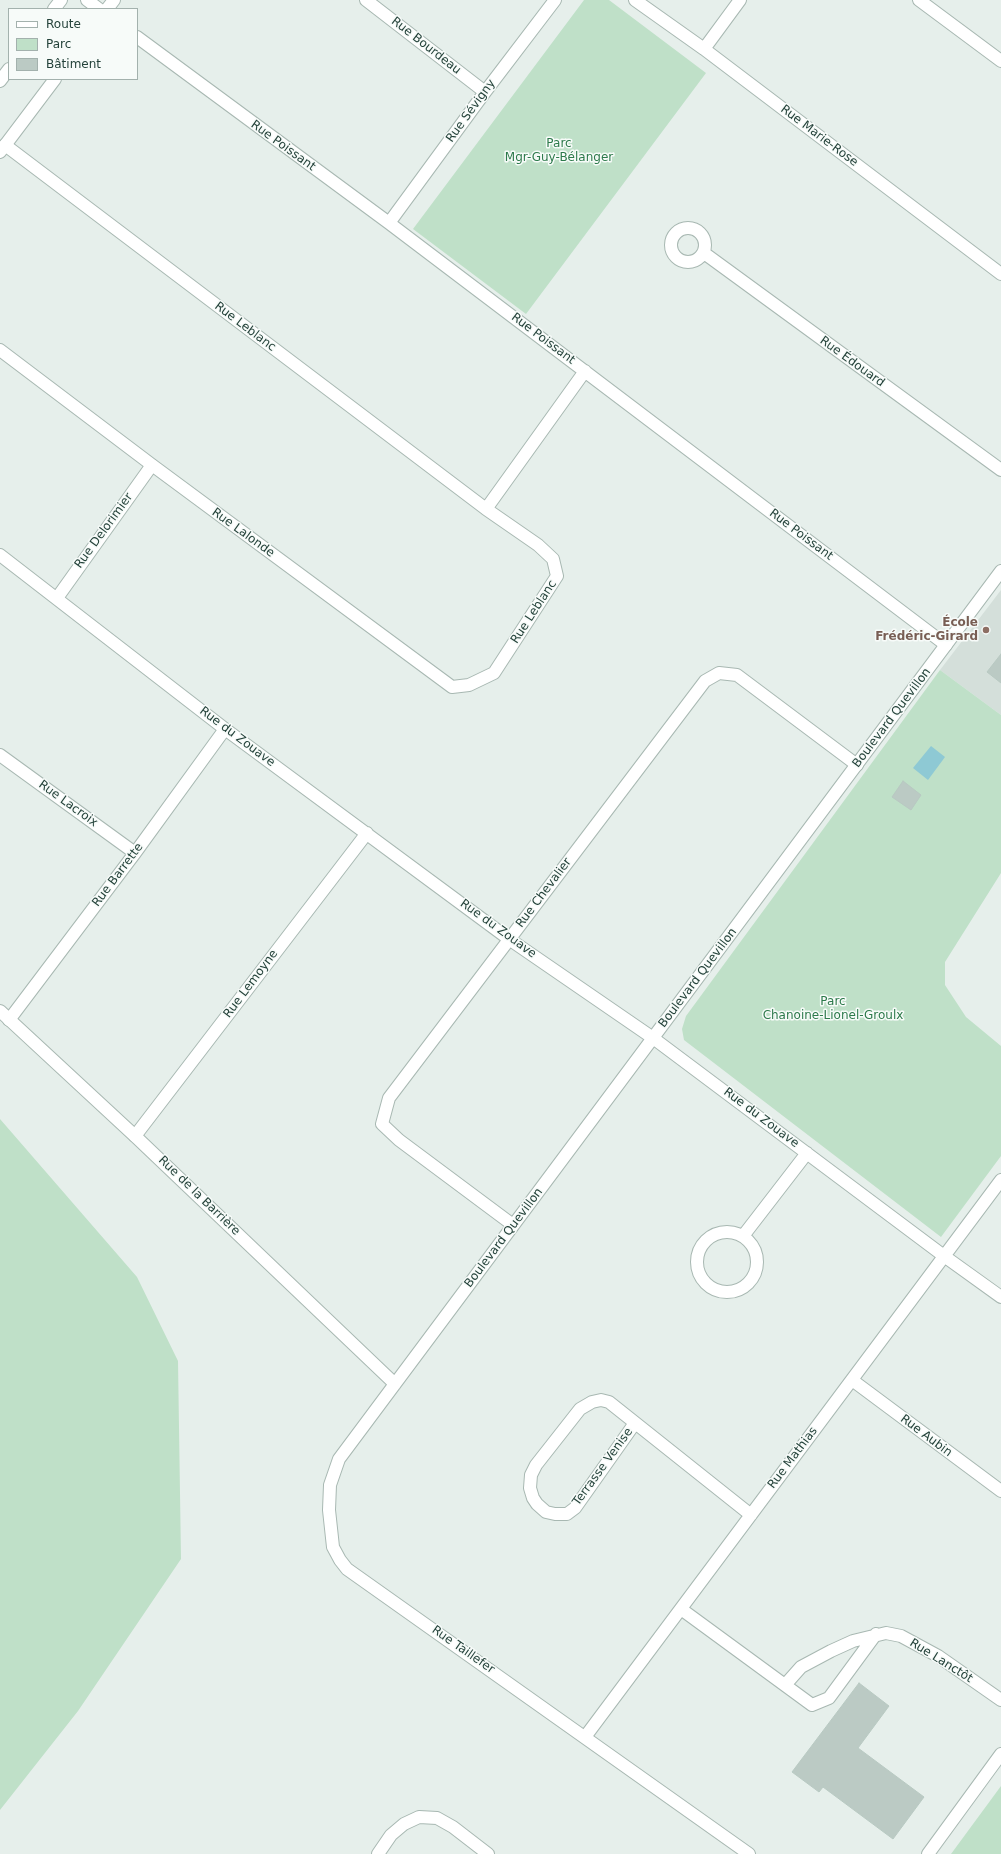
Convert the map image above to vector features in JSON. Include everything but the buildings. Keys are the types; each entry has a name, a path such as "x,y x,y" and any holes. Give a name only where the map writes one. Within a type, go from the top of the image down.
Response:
{"street":[{"path":"55,8 61,0"},
{"path":"87,0 98,8"},
{"path":"108,8 114,0"},
{"name":"Rue Bourdeau","path":"366,0 485,92"},
{"name":"Rue Sévigny","path":"389,223 485,92 555,0"},
{"name":"Rue Marie-Rose","path":"636,0 704,49 1001,274"},
{"path":"704,49 740,0"},
{"path":"919,0 1001,61"},
{"name":"Rue Poissant","path":"138,39 389,223 946,645"},
{"path":"0,81 8,70"},
{"path":"2,148 54,80"},
{"name":"Rue Leblanc","path":"2,148 486,508 538,545 552,559 557,576 494,673"},
{"name":"Rue Édouard","path":"704,253 1001,470"},
{"name":"Rue Lalonde","path":"0,350 152,465 452,687 470,685 494,673"},
{"path":"486,508 585,371"},
{"name":"Rue Delorimier","path":"57,598 152,465"},
{"name":"Rue du Zouave","path":"0,555 225,729 509,939 653,1038 1001,1297"},
{"name":"Boulevard Quevillon","path":"395,1384 1001,572"},
{"name":"Rue Chevalier","path":"513,1225 399,1140 382,1124 389,1098 705,681 719,673 737,675 857,765"},
{"name":"Rue Barrette","path":"10,1020 135,853 225,729"},
{"name":"Rue Lacroix","path":"0,755 135,853"},
{"name":"Rue Lemoyne","path":"136,1136 367,833"},
{"name":"Rue de la Barrière","path":"0,1011 136,1136 395,1384"},
{"path":"743,1236 807,1153"},
{"name":"Rue Mathias","path":"585,1736 1001,1180"},
{"path":"723,1232 733,1232 743,1236 750,1242 755,1250 757,1259 753,1278 738,1290 729,1292 720,1291 711,1287 704,1280 699,1271 697,1260 699,1250 713,1235 723,1232"},
{"name":"Rue Aubin","path":"852,1380 1001,1491"},
{"name":"Rue Taillefer","path":"395,1384 339,1459 330,1485 329,1510 333,1546 340,1560 347,1569 585,1736 749,1854"},
{"name":"Terrasse Venise","path":"635,1423 575,1508 567,1514 555,1514 546,1512 537,1504 530,1488 531,1475 536,1465 580,1409 592,1402 601,1400 609,1402 751,1515"},
{"path":"681,1609 786,1684 803,1700 812,1705 818,1704 829,1698 876,1634"},
{"name":"Rue Lanctôt","path":"786,1684 801,1667 853,1641 876,1634 886,1633 901,1636 938,1656 1001,1700"},
{"path":"928,1854 1001,1754"},
{"path":"378,1854 391,1835 404,1824 419,1817 437,1818 453,1827 488,1854"}],"shaded area":[{"name":"École Frédéric-Girard","path":"1001,590 1001,715 940,670"}],"green space":[{"name":"Parc Mgr-Guy-Bélanger","path":"584,0 609,0 706,73 526,314 413,229"},
{"name":"Parc Chanoine-Lionel-Groulx","path":"940,670 1001,715 1001,873 945,962 945,985 966,1017 1001,1046 1001,1156 941,1237 684,1040 682,1029 686,1016"},
{"path":"0,1119 137,1277 178,1361 181,1559 78,1711 0,1810"},
{"path":"1001,1786 1001,1854 951,1854"}],"water":[{"path":"931,746 945,757 928,780 913,768"}],"place":[{"name":"École Frédéric-Girard","path":"986,630"}]}
